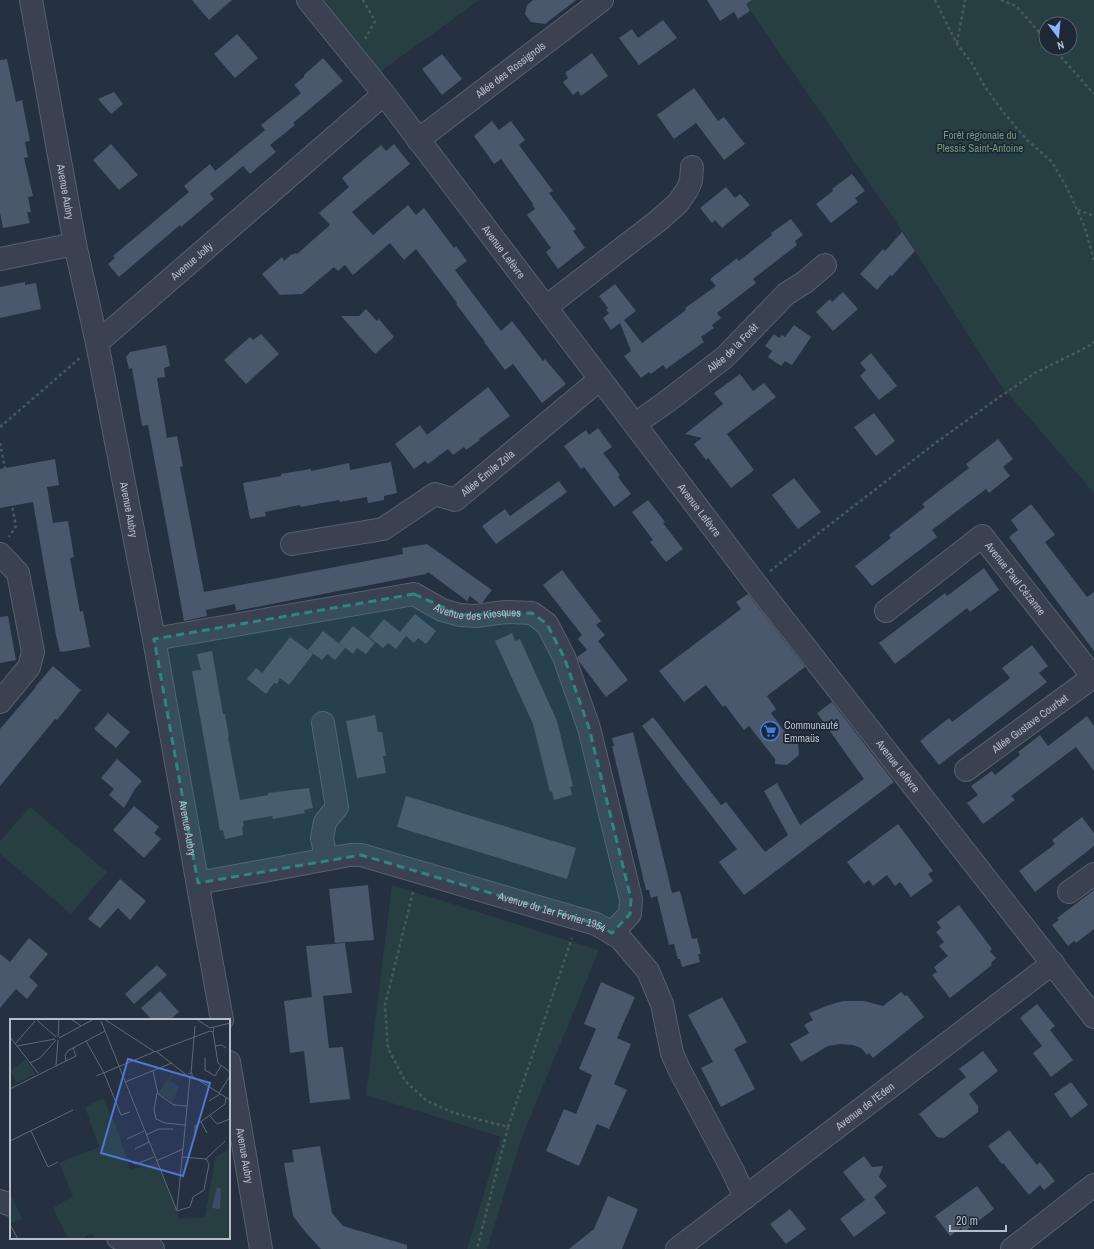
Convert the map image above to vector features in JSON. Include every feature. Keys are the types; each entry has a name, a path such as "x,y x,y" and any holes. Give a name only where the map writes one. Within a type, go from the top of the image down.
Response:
{"street":[{"name":"Avenue Aubry","path":"31,0 75,244 97,343 154,639 222,1019"},
{"name":"Avenue Lefèvre","path":"308,0 384,94 755,583 1094,1017"},
{"name":"Allée des Rossignols","path":"418,140 602,0"},
{"name":"Avenue Jolly","path":"97,343 384,94"},
{"path":"546,307 659,220 678,203 691,181 692,167"},
{"path":"0,259 75,244"},
{"name":"Allée de la Forêt","path":"635,424 725,357 786,294 825,265"},
{"name":"Allée Émile Zola","path":"292,544 383,529 435,494 455,500 600,379"},
{"name":"Avenue Paul Cézanne","path":"886,611 982,536 1093,677"},
{"path":"0,702 29,667 33,652 18,573 4,547"},
{"name":"Avenue des Kiosques","path":"154,639 414,594 442,610 460,615 476,616 505,612 532,612 547,624 564,657 589,728 631,899 630,914 612,933"},
{"name":"Allée Gustave Courbet","path":"966,770 1093,677"},
{"path":"323,723 337,807 325,822 322,838 326,859"},
{"name":"Avenue du 1er Février 1954","path":"198,883 326,859 350,855 361,855 596,924 612,933 620,938 648,971 662,1004 672,1053 686,1083 733,1171 745,1198"},
{"path":"1069,892 1094,874"},
{"name":"Avenue de l'Eden","path":"677,1249 1053,963"},
{"name":"Avenue Aubry","path":"230,1068 261,1249"},
{"path":"1012,1249 1094,1185"},
{"path":"0,1202 10,1205"},
{"path":"121,1239 153,1249"}],"path":[{"path":"362,45 375,21 364,0"},
{"path":"936,0 957,44 971,62 985,87 1026,139 1052,162 1078,210 1094,260"},
{"path":"957,44 965,0"},
{"path":"1001,0 1016,6 1038,31"},
{"path":"1060,56 1094,94"},
{"path":"1078,210 1094,216"},
{"path":"755,583 938,441 1001,396 1035,373 1094,342"},
{"path":"0,428 97,343"},
{"path":"0,443 16,526 4,547"},
{"path":"418,872 385,1005 388,1048 405,1081 427,1101 454,1113 508,1127"},
{"path":"477,1249 508,1127 579,919"}],"highlighted area":[{"path":"414,594 460,615 532,613 547,624 564,657 589,728 631,899 630,914 612,933 596,924 361,855 198,883 154,639"}],"green space":[{"path":"311,0 479,0 372,78"},
{"name":"Forêt régionale du Plessis Saint-Antoine","path":"743,0 1094,0 1094,493 998,382 903,232"},
{"path":"30,807 107,872 71,914 0,854 0,841"},
{"path":"392,885 599,950 522,1137 487,1249 467,1249 501,1137 366,1095"}],"building":[{"path":"192,0 232,0 209,20"},
{"path":"533,0 576,0 545,24 531,22 525,14 527,5"},
{"path":"707,0 752,0 746,4 750,11 738,19 734,12 720,21"},
{"path":"663,20 677,38 639,65 619,38 632,29 638,38"},
{"path":"237,34 258,58 235,78 214,54"},
{"path":"592,53 608,76 581,96 578,91 573,95 563,82 568,78 565,73"},
{"path":"442,54 462,79 442,95 422,69"},
{"path":"323,58 343,81 293,123 295,125 270,145 276,152 250,174 243,166 210,194 214,199 181,227 180,225 119,277 108,264 115,258 113,256 189,192 184,186 210,164 215,171 265,130 261,125 301,93 294,85"},
{"path":"7,59 16,102 22,100 30,141 25,142 28,157 24,158 33,196 28,197 31,212 27,212 30,223 3,228 0,213 0,60"},
{"path":"694,88 718,121 724,117 745,144 724,160 696,123 674,139 657,115"},
{"path":"114,92 123,104 111,114 98,99"},
{"path":"492,121 499,130 511,121 525,140 519,145 553,191 549,193 576,229 573,231 585,248 558,269 546,252 551,248 527,215 535,209 532,205 533,204 501,159 494,164 474,136"},
{"path":"111,144 138,175 119,190 93,160"},
{"path":"394,144 410,164 352,212 373,235 408,205 416,215 424,208 454,248 456,246 467,261 455,270 501,331 512,321 543,361 545,359 566,384 542,403 513,364 505,370 416,249 404,260 390,243 353,275 345,265 338,271 334,267 302,294 280,295 262,274 282,257 284,261 292,254 297,254 330,225 319,213 349,187 342,178 381,145 386,151"},
{"path":"852,174 865,191 855,198 858,202 831,223 816,204 833,191 832,189"},
{"path":"726,187 735,198 740,194 750,205 722,228 715,220 712,223 700,208"},
{"path":"791,219 803,235 795,241 797,245 753,279 756,283 717,313 721,318 712,325 714,328 701,337 704,342 666,369 663,365 651,374 649,372 641,378 624,356 631,351 620,323 611,330 603,318 609,313 606,310 608,308 599,296 615,284 636,311 624,320 642,343 686,310 685,308 716,286 710,279 737,258 739,261 772,235 771,233"},
{"path":"902,232 915,251 877,290 860,274 883,249 885,251"},
{"path":"25,282 25,285 36,283 41,309 0,318 0,287"},
{"path":"843,292 858,309 833,331 816,312 830,299 832,302"},
{"path":"366,309 377,321 379,319 394,337 375,354 341,316 359,316"},
{"path":"794,325 811,337 792,365 785,361 781,366 768,357 772,351 765,346 774,334 779,338 782,335 785,337"},
{"path":"261,334 279,354 246,384 224,360 250,337 253,340"},
{"path":"166,345 170,366 164,368 165,377 157,378 167,438 177,436 183,466 180,467 204,592 403,554 402,548 427,544 492,590 482,603 479,603 470,596 467,601 428,572 426,574 236,611 235,604 206,610 207,616 184,621 148,425 142,426 132,368 129,369 126,357 130,352"},
{"path":"871,353 897,386 879,400 860,376 866,370 860,363"},
{"path":"740,374 753,391 764,383 776,397 727,434 754,470 731,488 708,458 706,460 694,444 702,438 685,434 723,404 714,393"},
{"path":"488,387 510,416 466,450 464,447 453,455 448,449 428,464 425,461 414,469 395,444 420,425 427,435"},
{"path":"874,413 895,441 876,456 854,427"},
{"path":"598,428 612,447 603,453 620,475 618,477 631,494 614,507 584,467 581,469 564,446 586,430 589,435"},
{"path":"998,439 1013,459 1003,467 1010,476 989,493 986,489 932,530 937,537 872,586 855,566 891,538 889,535 925,507 922,504 969,468 966,464"},
{"path":"55,459 59,485 47,487 53,523 68,521 74,557 70,558 80,612 83,611 90,647 62,652 63,651 60,652 56,635 33,502 0,508 0,469"},
{"path":"391,462 397,493 384,496 384,500 368,503 367,497 340,502 339,500 301,507 300,505 265,512 266,516 250,519 243,483 281,476 281,474 311,469 311,471 349,463 350,470"},
{"path":"794,478 821,512 798,529 772,495"},
{"path":"559,481 567,492 496,544 482,526 505,509 510,516"},
{"path":"648,500 683,549 666,562 650,542 653,540 632,512"},
{"path":"1031,504 1055,535 1045,542 1087,597 1094,592 1094,651 1009,537 1018,530 1011,520"},
{"path":"984,568 999,590 970,612 967,608 895,664 879,643 945,593 947,596"},
{"path":"562,570 601,621 596,625 605,635 598,641 628,680 606,697 578,660 577,657 587,650 578,639 582,635 543,585"},
{"path":"748,594 805,667 767,696 776,709 771,713 794,744 798,744 799,755 787,765 775,764 775,759 749,726 744,730 725,705 723,707 706,685 684,702 659,671 741,609 736,602"},
{"path":"415,614 436,631 426,644 418,638 414,643 406,636 396,649 388,643 383,648 369,637 384,619 400,632"},
{"path":"8,616 16,660 0,663 0,617"},
{"path":"353,626 375,643 366,654 357,648 353,654 339,643"},
{"path":"323,631 345,648 335,660 327,654 322,660 308,650"},
{"path":"512,633 515,641 520,639 557,721 573,786 570,787 572,795 554,800 552,791 550,792 533,724 495,641"},
{"path":"290,637 313,654 289,685 280,678 277,684 274,683 266,694 247,679 256,668 262,673"},
{"path":"1032,645 1048,666 1039,673 1047,682 939,765 920,741 949,718 952,722 1010,678 1002,668"},
{"path":"212,651 240,800 268,795 268,793 309,788 313,808 304,810 305,813 273,819 272,816 243,821 243,835 225,839 223,830 220,831 192,671 201,670 197,654"},
{"path":"53,666 81,690 0,786 0,729"},
{"path":"832,702 894,782 744,895 719,862 737,849 642,726 653,717 721,805 726,802 765,852 788,835 764,791 777,783 800,825 864,779 817,713"},
{"path":"108,713 130,732 116,748 94,729"},
{"path":"375,715 378,732 382,732 386,756 383,756 386,773 357,778 346,721"},
{"path":"1087,716 1094,726 1094,771 1076,747 1011,796 1015,800 983,824 967,803 978,795 971,786 992,771 995,775 1020,755 1018,752 1040,735 1048,746"},
{"path":"633,732 672,893 680,891 692,939 697,938 701,954 698,954 700,962 682,967 674,944 669,945 657,896 651,898 649,890 646,890 612,746 614,746 612,738"},
{"path":"117,759 142,781 135,789 124,808 109,795 114,789 101,778"},
{"path":"406,796 576,848 567,879 397,827"},
{"path":"134,806 159,827 154,833 161,839 144,858 113,830"},
{"path":"1082,817 1094,833 1094,846 1035,892 1019,871 1055,844 1052,840"},
{"path":"898,824 933,871 928,874 933,881 911,897 900,882 895,886 887,875 873,886 869,880 864,884 847,862"},
{"path":"120,879 146,901 130,920 118,908 100,928 88,919"},
{"path":"368,885 374,940 335,943 329,889"},
{"path":"1094,890 1094,929 1076,943 1074,941 1068,946 1052,925 1059,920 1057,918"},
{"path":"959,905 992,949 990,951 996,958 991,963 992,965 950,998 932,975 937,972 934,967 948,956 939,946 944,942 936,932 941,928 937,922"},
{"path":"29,938 48,954 29,977 38,985 27,999 16,989 0,1008 0,954 10,962"},
{"path":"345,943 352,993 323,996 329,1048 343,1047 350,1099 310,1103 304,1051 290,1053 284,1001 312,997 306,946"},
{"path":"157,965 167,975 134,1004 125,994"},
{"path":"601,982 635,997 617,1038 631,1044 614,1084 627,1090 609,1129 597,1124 579,1166 546,1151 564,1109 576,1114 592,1075 579,1069 596,1029 584,1024"},
{"path":"160,991 179,1012 171,1019 151,1019 141,1008"},
{"path":"901,992 905,996 907,995 924,1017 873,1058 869,1053 867,1055 861,1048 853,1045 840,1044 828,1046 801,1062 790,1044 809,1033 804,1025 813,1020 809,1013 843,1001 864,1001 883,1006"},
{"path":"722,997 747,1042 734,1049 755,1089 721,1107 701,1068 713,1062 688,1015"},
{"path":"1037,1004 1055,1026 1050,1030 1073,1060 1051,1077 1033,1053 1042,1046 1020,1018"},
{"path":"983,1051 998,1071 969,1094 978,1106 978,1112 944,1138 937,1137 919,1114 966,1077 959,1069"},
{"path":"1071,1082 1088,1105 1071,1118 1054,1094"},
{"path":"1009,1130 1037,1165 1040,1162 1055,1181 1044,1190 1040,1185 1029,1195 988,1146"},
{"path":"320,1146 332,1213 343,1226 407,1245 407,1249 321,1249 307,1234 293,1216 284,1163 294,1162 292,1150"},
{"path":"864,1156 872,1167 883,1166 879,1177 887,1186 874,1197 886,1213 854,1237 840,1219 865,1200 843,1172"},
{"path":"977,1186 994,1209 964,1232 961,1228 950,1236 935,1216"},
{"path":"608,1196 638,1209 622,1249 569,1249 594,1229"},
{"path":"790,1209 806,1229 786,1244 770,1224"}],"place":[{"name":"Communauté Emmaüs","path":"770,731"}]}
